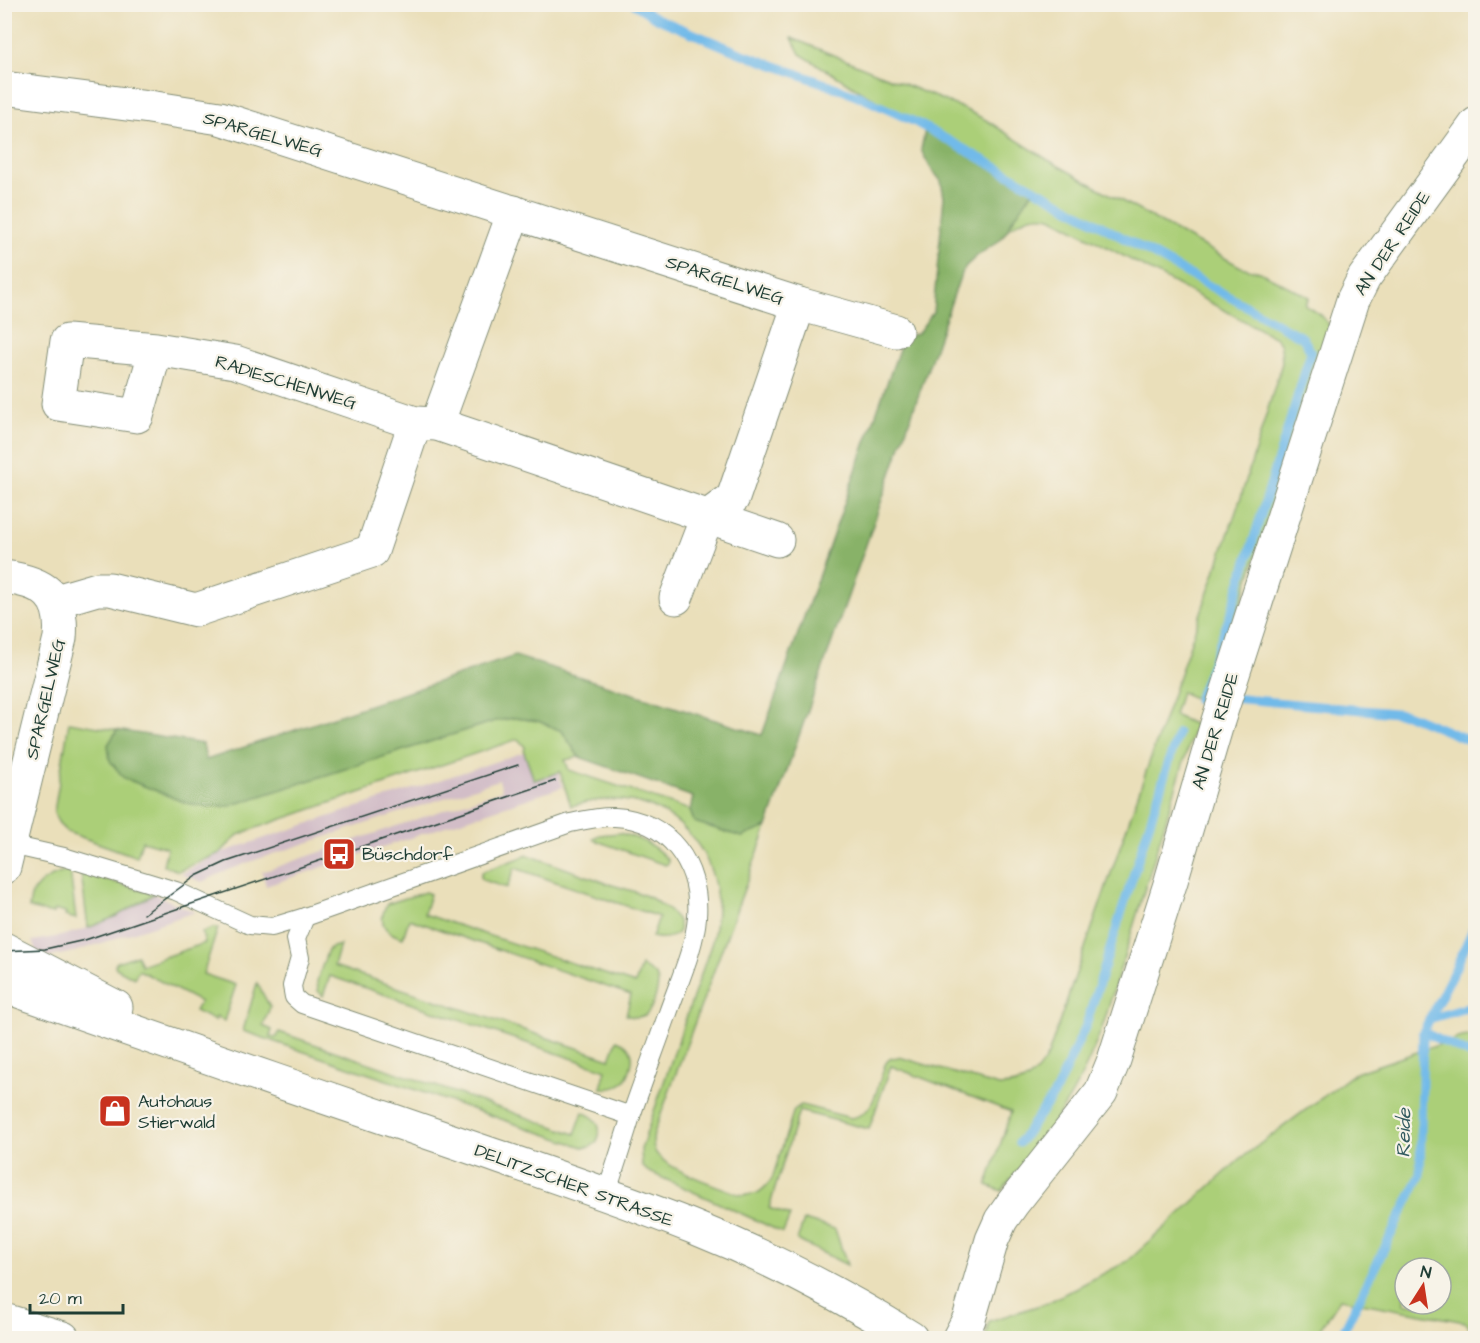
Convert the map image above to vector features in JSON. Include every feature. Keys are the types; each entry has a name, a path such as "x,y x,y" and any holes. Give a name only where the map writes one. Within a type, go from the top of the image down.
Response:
{"street":[{"name":"SPARGELWEG","path":"4,88 220,118 799,304 896,331"},
{"name":"AN DER REIDE","path":"959,1338 969,1319 992,1240 1001,1220 1101,1092 1114,1060 1171,881 1217,724 1353,300 1364,278 1476,124"},
{"path":"4,577 34,583 48,590 56,601 97,589 110,589 196,610 372,551 514,212"},
{"name":"SPARGELWEG","path":"707,517 733,498 799,304"},
{"name":"RADIESCHENWEG","path":"156,350 235,362 426,423"},
{"path":"426,423 777,540"},
{"path":"676,598 707,517"},
{"name":"SPARGELWEG","path":"8,856 60,638 60,613 56,601"},
{"name":"DELITZSCHER STRASSE","path":"4,949 224,1064"},
{"name":"DELITZSCHER STRASSE","path":"4,986 224,1064 606,1194 696,1228 832,1293 911,1338"},
{"path":"4,1320 63,1338"}],"lane":[{"path":"8,856 64,857 176,891 250,925 272,927 305,918 570,823 603,816 632,819 650,826 668,838 682,852 696,886 697,918 684,967 606,1194"},
{"path":"305,918 296,939 300,958 292,987 294,996 302,1004 631,1116"},
{"path":"272,927 296,939"}],"shaded area":[{"path":"524,752 534,780 558,773 563,787 266,886 262,872 502,790 499,780 258,859 202,882 181,874 220,853"},
{"path":"154,894 195,912 74,952 45,958 37,954 32,941 88,928 117,916"}],"green space":[{"path":"792,38 986,120 1048,160 1241,267 1260,272 1309,297 1305,305 1321,315 1331,327 1208,704 1181,692 1174,715 1195,725 1104,1022 1086,1068 1069,1100 1002,1191 987,1185 1011,1112 891,1066 869,1129 799,1111 769,1208 790,1216 783,1233 647,1171 642,1165 641,1149 712,942 717,911 714,882 699,847 688,832 659,810 621,800 596,801 571,806 560,772 534,780 524,752 525,747 518,739 256,828 238,835 220,853 178,871 163,865 167,848 142,841 137,857 67,832 59,823 54,812 69,722 117,730 108,745 124,778 187,803 208,807 229,806 495,721 515,718 538,721 562,731 579,757 565,760 569,770 690,810 694,822 742,837 767,827 654,1133 653,1144 660,1158 692,1176 738,1194 749,1195 758,1193 772,1179 794,1110 801,1105 851,1118 859,1116 870,1106 885,1064 892,1058 899,1057 999,1086 1023,1082 1034,1075 1048,1055 1241,497 1282,363 1281,345 1276,338 1051,217 1028,218 1008,229 1032,191 925,130 800,54"},
{"path":"925,130 1033,191 1000,240 966,266 960,277 767,827 742,837 694,822 690,810 693,797 579,757 562,731 538,721 515,718 495,721 229,806 208,807 187,803 124,778 110,761 108,745 117,730 203,744 206,760 515,656 762,735 903,338 918,333 933,312 944,197 941,181 921,150"},
{"path":"619,833 652,846 668,860 668,864 665,865 593,838 599,835"},
{"path":"528,855 651,898 677,919 679,930 673,936 652,937 659,917 515,868 507,888 483,880 481,877 484,871"},
{"path":"70,870 76,919 54,910 53,914 29,908 32,894 39,884 54,875"},
{"path":"81,872 154,894 117,916 88,928"},
{"path":"425,892 430,894 424,914 635,984 641,966 646,968 654,974 658,982 651,1008 643,1016 626,1015 631,995 409,919 403,938 387,930 383,916 387,904"},
{"path":"218,928 203,974 236,985 224,1021 216,1017 215,1021 195,1011 200,1002 139,970 134,978 116,968 117,962 137,955 141,965 205,943 202,932"},
{"path":"340,945 334,966 610,1059 617,1040 629,1048 632,1055 628,1075 619,1085 601,1088 606,1070 330,976 323,996 318,991 317,981 327,952 330,948"},
{"path":"257,983 270,1007 263,1026 272,1030 270,1037 276,1038 279,1032 575,1134 583,1112 596,1121 599,1131 597,1141 589,1147 583,1147 243,1031"},
{"path":"1475,1035 1475,1338 1465,1322 1432,1316 1453,1316 1453,1256 1393,1256 1393,1309 1340,1299 1314,1338 985,1338 989,1321 1047,1303 1128,1261 1240,1159 1355,1073 1462,1037"},
{"path":"804,1220 835,1229 847,1265 797,1240"}],"waterway":[{"path":"634,4 656,18 740,53 856,95 917,123 1303,338 1311,352 1232,610 1198,700"},
{"path":"1232,698 1406,714 1476,743"},
{"path":"1019,1143 1055,1093 1086,1025 1178,733"},
{"name":"Reide","path":"1340,1338 1420,1176 1423,1032 1476,922"},
{"path":"1429,1019 1476,1005"},
{"path":"1423,1032 1469,1054"}],"tram line":[{"path":"144,914 196,876 226,862 518,765"},
{"path":"4,951 45,949 85,940 555,781"}],"place":[{"name":"Büschdorf","path":"339,854"},
{"name":"Autohaus Stierwald","path":"115,1111"}]}
